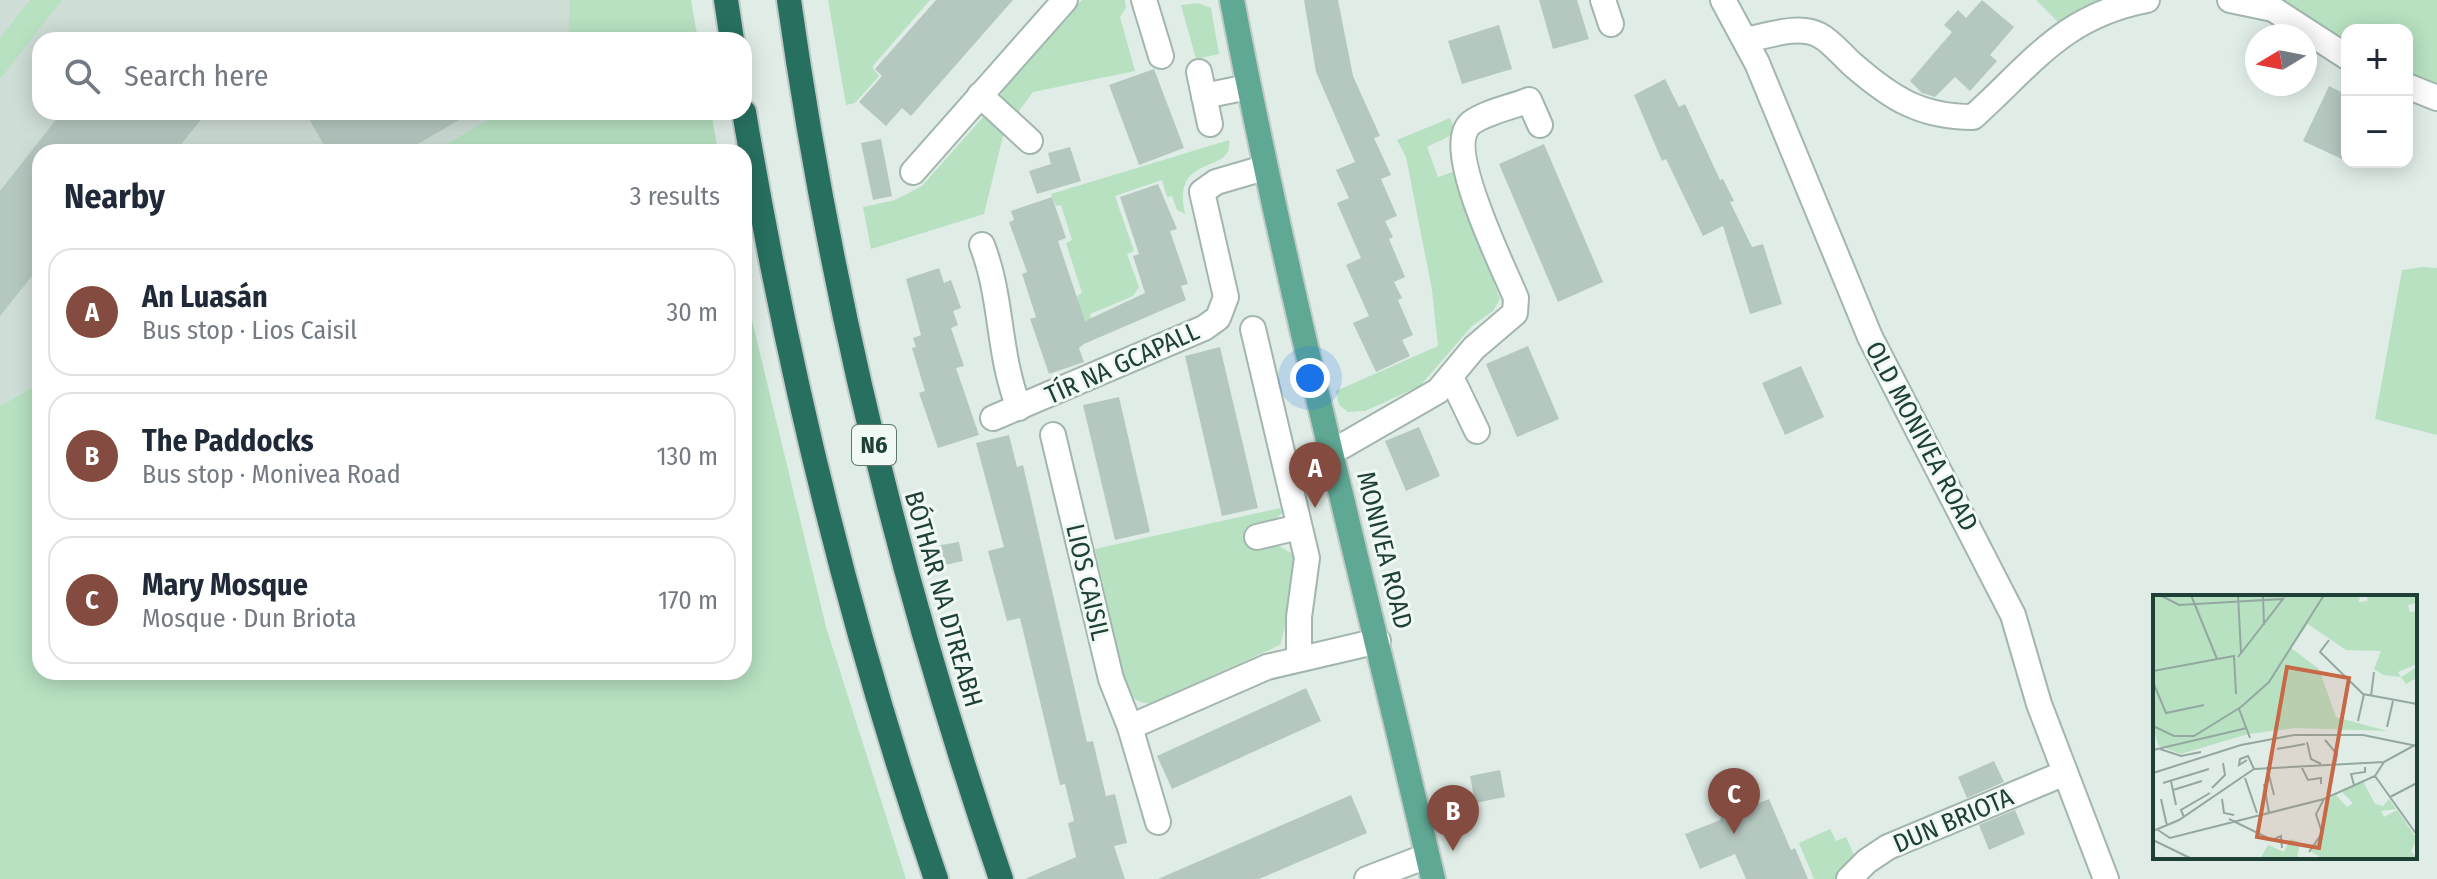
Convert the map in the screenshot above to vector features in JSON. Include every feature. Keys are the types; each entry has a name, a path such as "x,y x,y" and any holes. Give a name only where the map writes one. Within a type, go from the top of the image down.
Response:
{"highway":[{"path":"726,0 731,32"},
{"name":"BÓTHAR NA DTREABH","path":"789,0 827,227 884,491 949,720 1001,879"},
{"name":"N6","path":"745,120 750,144"},
{"name":"N6","path":"752,157 769,254 828,517 891,739 936,879"}],"main road":[{"name":"MONIVEA ROAD","path":"1232,0 1264,168 1430,868"}],"street":[{"path":"913,172 1065,0"},
{"path":"1144,0 1161,56"},
{"path":"1603,0 1611,24"},
{"name":"OLD MONIVEA ROAD","path":"1723,0 1746,40 1870,337 2013,615 2039,704 2106,879"},
{"path":"1746,40 1794,30 1818,34 1907,106 1942,117 1973,117 2033,58 2073,26 2116,6 2147,0"},
{"path":"2230,0 2273,9 2341,53"},
{"path":"1199,72 1210,124"},
{"path":"1204,96 1248,87"},
{"path":"2413,88 2437,98"},
{"path":"980,95 1030,141"},
{"path":"1332,452 1429,397 1451,377 1474,348 1515,313 1517,303 1463,166 1463,138 1473,122 1529,100 1540,125"},
{"name":"TÍR NA GCAPALL","path":"993,418 1204,328 1218,318 1226,297 1202,192 1216,182 1264,168"},
{"name":"TÍR NA GCAPALL","path":"982,245 994,284 1004,366 1019,408"},
{"path":"1253,329 1308,568 1299,617 1299,657"},
{"path":"1451,377 1477,431"},
{"name":"LIOS CAISIL","path":"1053,435 1108,666 1158,822"},
{"path":"1257,537 1299,527"},
{"path":"1130,727 1254,672 1299,657 1327,655 1378,641"},
{"name":"DUN BRIOTA","path":"1849,879 1867,861 1888,847 2065,773"},
{"path":"1367,879 1430,868"}],"shaded area":[{"path":"0,0 691,0 640,32 32,32 32,120 487,120 447,144 32,144 32,388 0,406"}],"green space":[{"path":"30,0 62,0 37,32 32,32 32,38 0,79 0,38"},
{"path":"570,0 691,0 697,32 568,32"},
{"path":"828,0 930,0 872,67 879,76 855,103 846,105"},
{"path":"1082,0 1125,0 1126,8 1120,17 1135,71 1033,92 1016,115 1001,100 1002,91"},
{"path":"2036,0 2103,0 2060,24"},
{"path":"2264,0 2437,0 2437,88 2413,79 2413,24 2341,24 2341,44 2317,30 2317,24 2306,24"},
{"path":"1198,3 1211,8 1219,54 1196,59 1181,5"},
{"path":"984,116 1004,132 984,214 871,249 863,207 895,200 922,186"},
{"path":"1450,118 1456,133 1427,147 1438,177 1453,172 1494,264 1488,267 1500,299 1493,311 1472,326 1420,386 1365,411 1348,412 1339,405 1336,391 1438,346 1432,290 1406,157 1397,140"},
{"path":"487,120 712,120 717,144 447,144"},
{"path":"1229,140 1228,151 1222,158 1194,172 1187,181 1183,194 1185,214 1177,210 1172,196 1167,197 1162,180 1115,196 1134,251 1127,254 1139,287 1133,296 1090,314 1091,319 1083,321 1077,296 1082,293 1066,243 1072,240 1061,205 1056,206 1051,194"},
{"path":"2437,268 2437,435 2375,419 2402,270"},
{"path":"752,320 826,627 906,879 0,879 0,406 32,388 32,680 752,680"},
{"path":"1280,508 1282,513 1276,519 1245,529 1251,550 1277,545 1295,555 1298,582 1280,645 1152,703 1135,699 1127,690 1095,549"},
{"path":"1830,829 1836,841 1846,837 1855,857 1840,879 1814,879 1799,843"}],"building":[{"path":"936,0 1013,0 911,116 902,108 886,126 859,102 882,76 875,69"},
{"path":"1304,0 1338,0 1353,76 1380,136 1374,138 1391,175 1381,179 1397,216 1385,221 1405,277 1394,282 1402,298 1398,300 1413,335 1402,340 1410,356 1376,372 1353,323 1369,316 1346,265 1361,258 1337,203 1349,198 1336,170 1355,162 1316,72"},
{"path":"1539,0 1577,0 1589,39 1553,49"},
{"path":"1982,0 2014,27 1990,55 1997,61 1970,91 1955,77 1935,97 1922,93 1910,81 1952,32 1944,25 1958,10 1966,18"},
{"path":"1499,25 1512,69 1462,84 1448,41"},
{"path":"1154,69 1184,148 1139,165 1109,85"},
{"path":"1665,79 1679,107 1685,104 1720,180 1723,179 1734,201 1730,202 1752,247 1763,244 1782,304 1750,314 1723,226 1703,236 1666,159 1662,161 1634,95"},
{"path":"2329,86 2341,92 2341,159 2303,141"},
{"path":"56,120 201,120 181,144 37,144"},
{"path":"310,120 459,120 418,144 323,144"},
{"path":"881,139 892,196 873,200 861,143"},
{"path":"1544,144 1603,282 1558,302 1499,164"},
{"path":"1070,147 1081,181 1037,194 1029,171 1051,164 1048,153"},
{"path":"32,150 32,276 0,316 0,191"},
{"path":"1158,184 1177,229 1170,231 1188,284 1181,286 1186,300 1084,344 1079,348 1084,362 1049,374 1030,319 1036,317 1022,274 1027,272 1009,222 1014,220 1011,211 1052,197 1066,238 1058,241 1085,321 1145,293 1133,256 1139,254 1120,197"},
{"path":"939,268 944,283 951,280 961,308 953,311 958,325 951,328 964,366 956,368 979,435 938,448 919,393 925,391 912,348 916,347 913,338 921,335 906,279"},
{"path":"1528,346 1559,419 1517,437 1486,364"},
{"path":"1220,347 1258,508 1222,516 1185,356"},
{"path":"1801,366 1824,417 1785,435 1762,383"},
{"path":"1119,397 1150,532 1115,540 1083,405"},
{"path":"1419,427 1440,476 1406,491 1385,441"},
{"path":"1009,435 1017,467 1023,465 1087,742 1093,741 1106,796 1115,794 1127,843 1114,846 1125,879 1025,879 1076,857 1068,823 1074,821 1065,784 1060,785 1020,618 1007,621 988,551 1004,547 976,443"},
{"path":"959,542 963,561 945,565 941,545"},
{"path":"1306,688 1321,721 1172,789 1157,756"},
{"path":"1994,761 2004,782 1967,798 1958,777"},
{"path":"1500,770 1505,797 1475,803 1470,776"},
{"path":"1351,795 1367,833 1259,879 1158,879"},
{"path":"1769,799 1791,850 1795,848 1808,879 1746,879 1735,854 1700,869 1685,834 1720,820 1726,804 1742,810"},
{"path":"2015,810 2025,834 1989,850 1979,825"}],"place":[{"name":"An Luasán","path":"1315,508"},
{"name":"Mary Mosque","path":"1734,834"},
{"name":"The Paddocks","path":"1453,851"}]}
